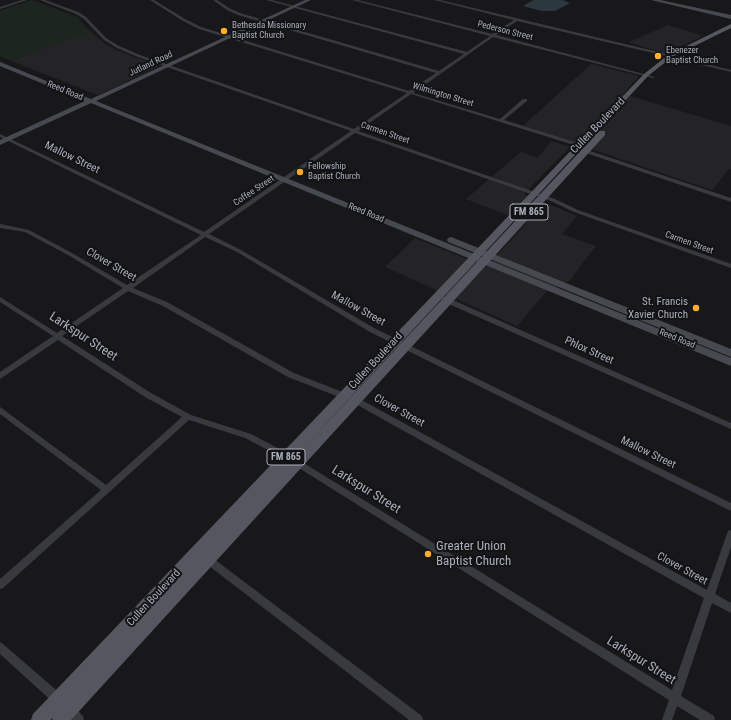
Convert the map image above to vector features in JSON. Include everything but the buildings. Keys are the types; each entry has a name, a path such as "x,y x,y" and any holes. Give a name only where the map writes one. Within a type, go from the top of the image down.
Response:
{"main road":[{"name":"Cullen Boulevard","path":"582,148 606,117 646,75 670,56 729,29"},
{"name":"Cullen Boulevard","path":"39,720 66,712 203,556 291,459 582,148 614,119 653,77 678,58 729,29"},
{"path":"697,48 697,46 705,41 703,40"},
{"path":"626,96 635,96"},
{"path":"606,117 614,119"}],"street":[{"path":"0,8 25,0"},
{"name":"Carmen Street","path":"42,0 70,10 85,18 100,35 118,47 168,66 538,195 576,211 731,266"},
{"name":"Wilmington Street","path":"152,0 184,20 228,37 501,121 731,200"},
{"path":"215,0 228,9 263,22 440,73"},
{"path":"268,0 467,53"},
{"name":"Jutland Road","path":"0,143 92,102 309,0"},
{"name":"Pederson Street","path":"354,0 653,77"},
{"path":"436,0 670,56"},
{"path":"653,0 731,17"},
{"name":"Coffee Street","path":"0,376 356,132 517,19"},
{"path":"678,58 731,71"},
{"name":"Reed Road","path":"0,59 14,64 92,102 204,147 288,178 581,296 676,335 731,362"},
{"name":"Reed Road","path":"0,64 99,98 210,143 288,178"},
{"path":"8,67 14,64"},
{"path":"501,121 525,100"},
{"path":"142,122 149,118"},
{"name":"Mallow Street","path":"0,135 206,234 239,251 326,304 400,344 731,507"},
{"path":"204,147 210,143"},
{"name":"Clover Street","path":"4,227 27,231 128,288 165,304 291,375 350,397 731,608"},
{"name":"Phlox Street","path":"442,298 731,426"},
{"name":"Larkspur Street","path":"0,299 148,394 188,417 248,436 291,459 710,720"},
{"name":"Reed Road","path":"676,335 731,353"},
{"path":"0,410 107,490"},
{"path":"0,585 188,417"},
{"path":"667,720 711,597 731,534"},
{"path":"203,556 418,720"},
{"path":"0,647 66,712"}],"shaded area":[{"path":"32,0 77,17 92,33 68,39 11,61 0,56 0,11"},
{"path":"534,0 562,0 570,3 555,11 542,11 523,6"},
{"path":"668,25 703,36 665,54 629,42"},
{"path":"92,33 104,43 116,50 159,66 98,95 11,61 68,39"},
{"path":"591,64 639,76 623,94 731,126 731,169 729,169 712,190 523,126"},
{"path":"551,141 570,147 524,194 577,216 562,234 596,246 569,281 547,291 517,326 385,267 415,238 486,267 527,223 466,199 521,152 538,158"}],"place":[{"name":"Bethesda Missionary Baptist Church","path":"224,31"},
{"name":"Ebenezer Baptist Church","path":"658,56"},
{"name":"Fellowship Baptist Church","path":"300,172"},
{"name":"St. Francis Xavier Church","path":"696,308"},
{"name":"Greater Union Baptist Church","path":"428,554"}]}
